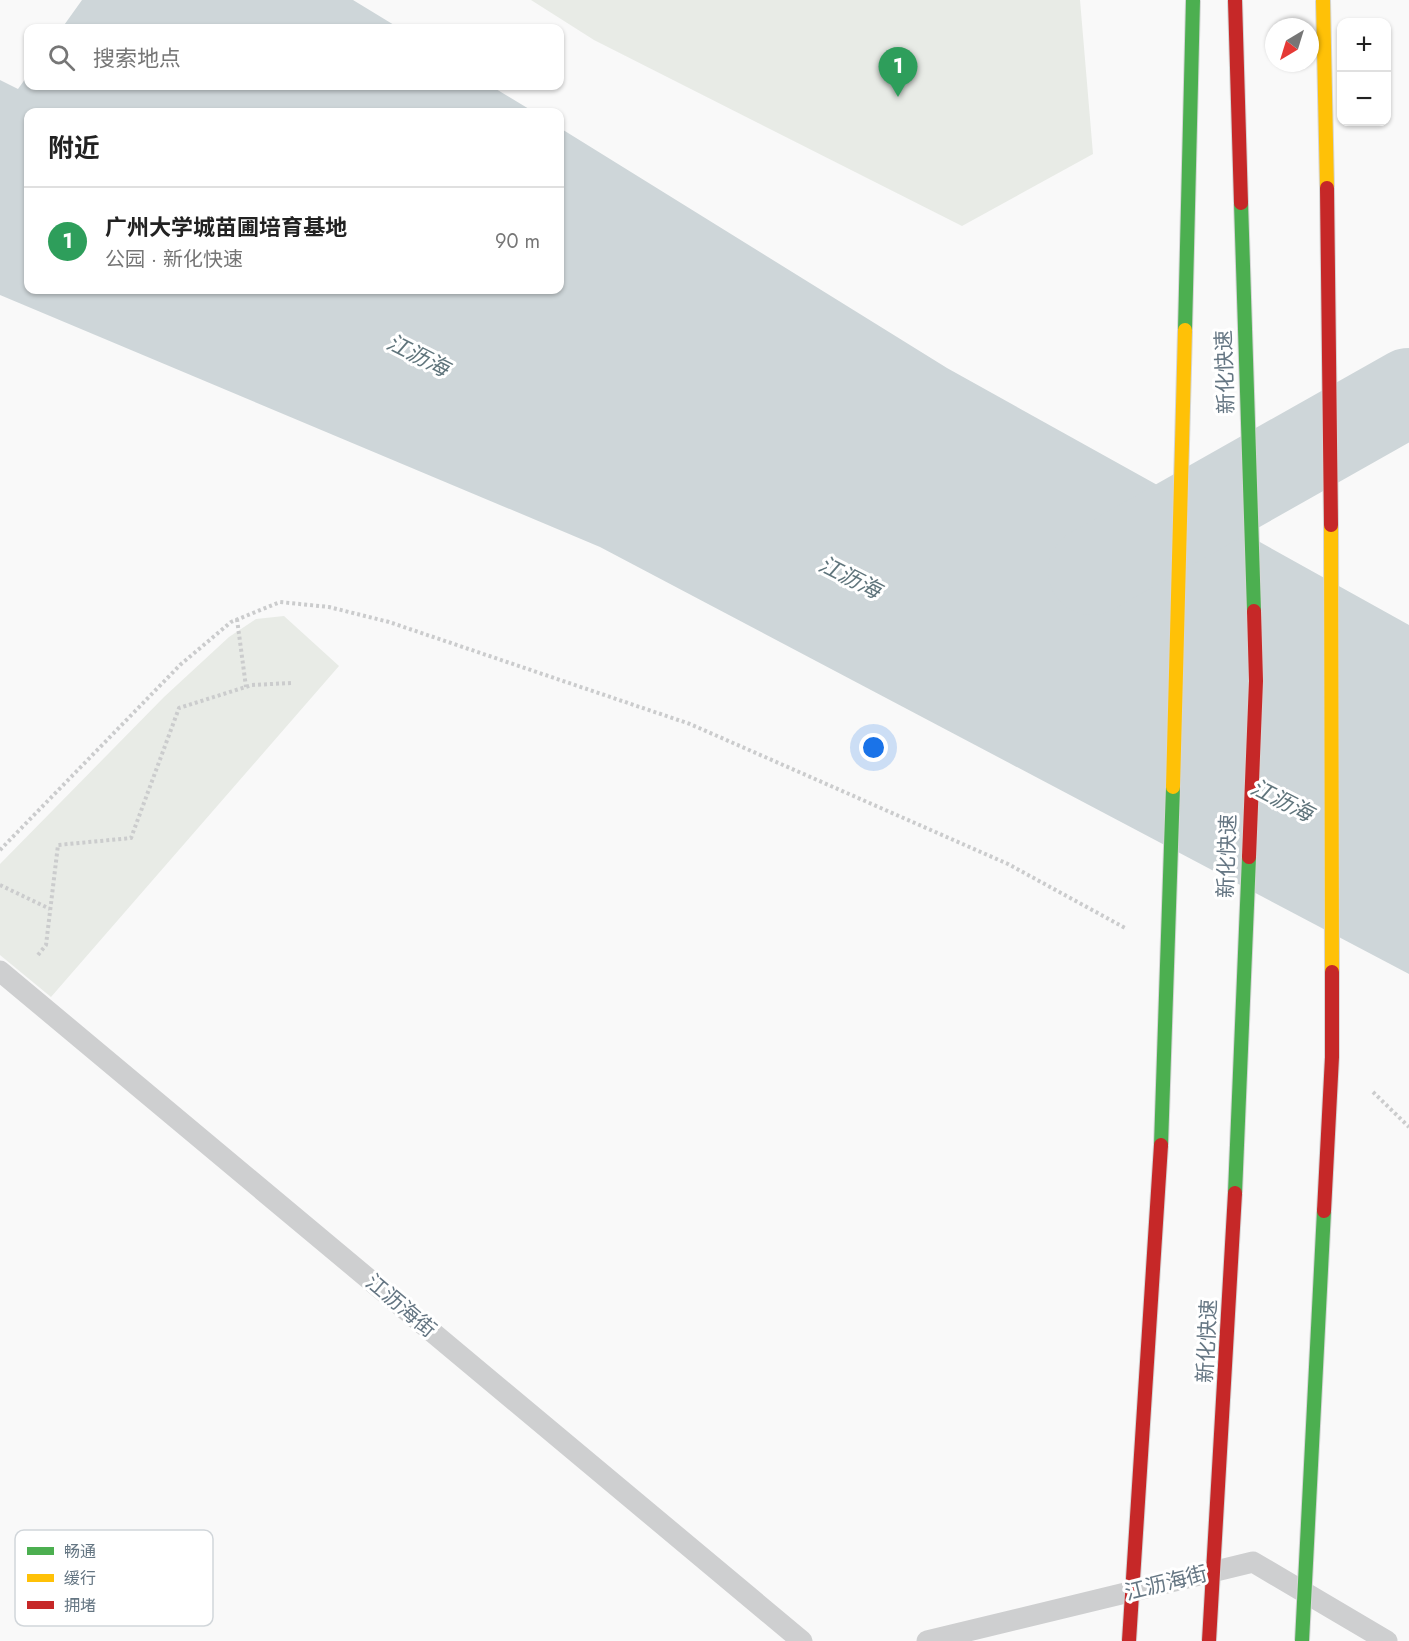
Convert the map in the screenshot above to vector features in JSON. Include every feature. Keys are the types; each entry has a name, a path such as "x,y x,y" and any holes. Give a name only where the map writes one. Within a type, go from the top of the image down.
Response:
{"highway":[{"path":"1129,1641 1155,1259 1166,1032 1193,0"},
{"name":"新化快速","path":"1209,1641 1232,1280 1256,681 1234,0"},
{"path":"1302,1641 1332,1057 1331,426 1323,0"}],"lane":[{"name":"江沥海街","path":"8,977 802,1641"},
{"name":"江沥海街","path":"927,1641 1253,1562 1388,1641"}],"path":[{"path":"0,849 180,664 237,619 280,602 329,607 389,622 690,724 1008,864 1133,932"},
{"path":"237,619 246,687"},
{"path":"8,977 46,945 58,845 130,838 179,708 246,687 291,683"},
{"path":"0,885 50,909"},
{"path":"1372,1092 1409,1126"}],"shaded area":[{"path":"531,0 1080,0 1093,154 962,226 594,40"},
{"path":"284,616 339,666 51,997 0,955 0,864 164,697 229,637 256,619"}],"water":[{"path":"82,0 353,0 392,24 65,24"},
{"name":"江沥海","path":"0,80 18,89 24,81 24,90 498,90 527,108 24,108 24,294 564,294 564,130 947,368 1409,625 1409,974 600,547 0,295"}],"waterway":[{"path":"1092,571 1409,392"}],"traffic: fast":[{"path":"1185,330 1193,0"},
{"path":"1241,203 1254,611"},
{"path":"1161,1145 1173,787"},
{"path":"1235,1193 1249,857"},
{"path":"1302,1641 1324,1211"}],"traffic: slow":[{"path":"1323,0 1327,188"},
{"path":"1173,787 1185,330"},
{"path":"1331,525 1332,972"}],"traffic: jam":[{"path":"1235,0 1241,203"},
{"path":"1327,188 1331,525"},
{"path":"1249,857 1256,681 1254,611"},
{"path":"1324,1211 1332,1057 1332,972"},
{"path":"1129,1641 1161,1145"},
{"path":"1209,1641 1235,1193"}],"place":[{"name":"广州大学城苗圃培育基地","path":"898,97"}]}
